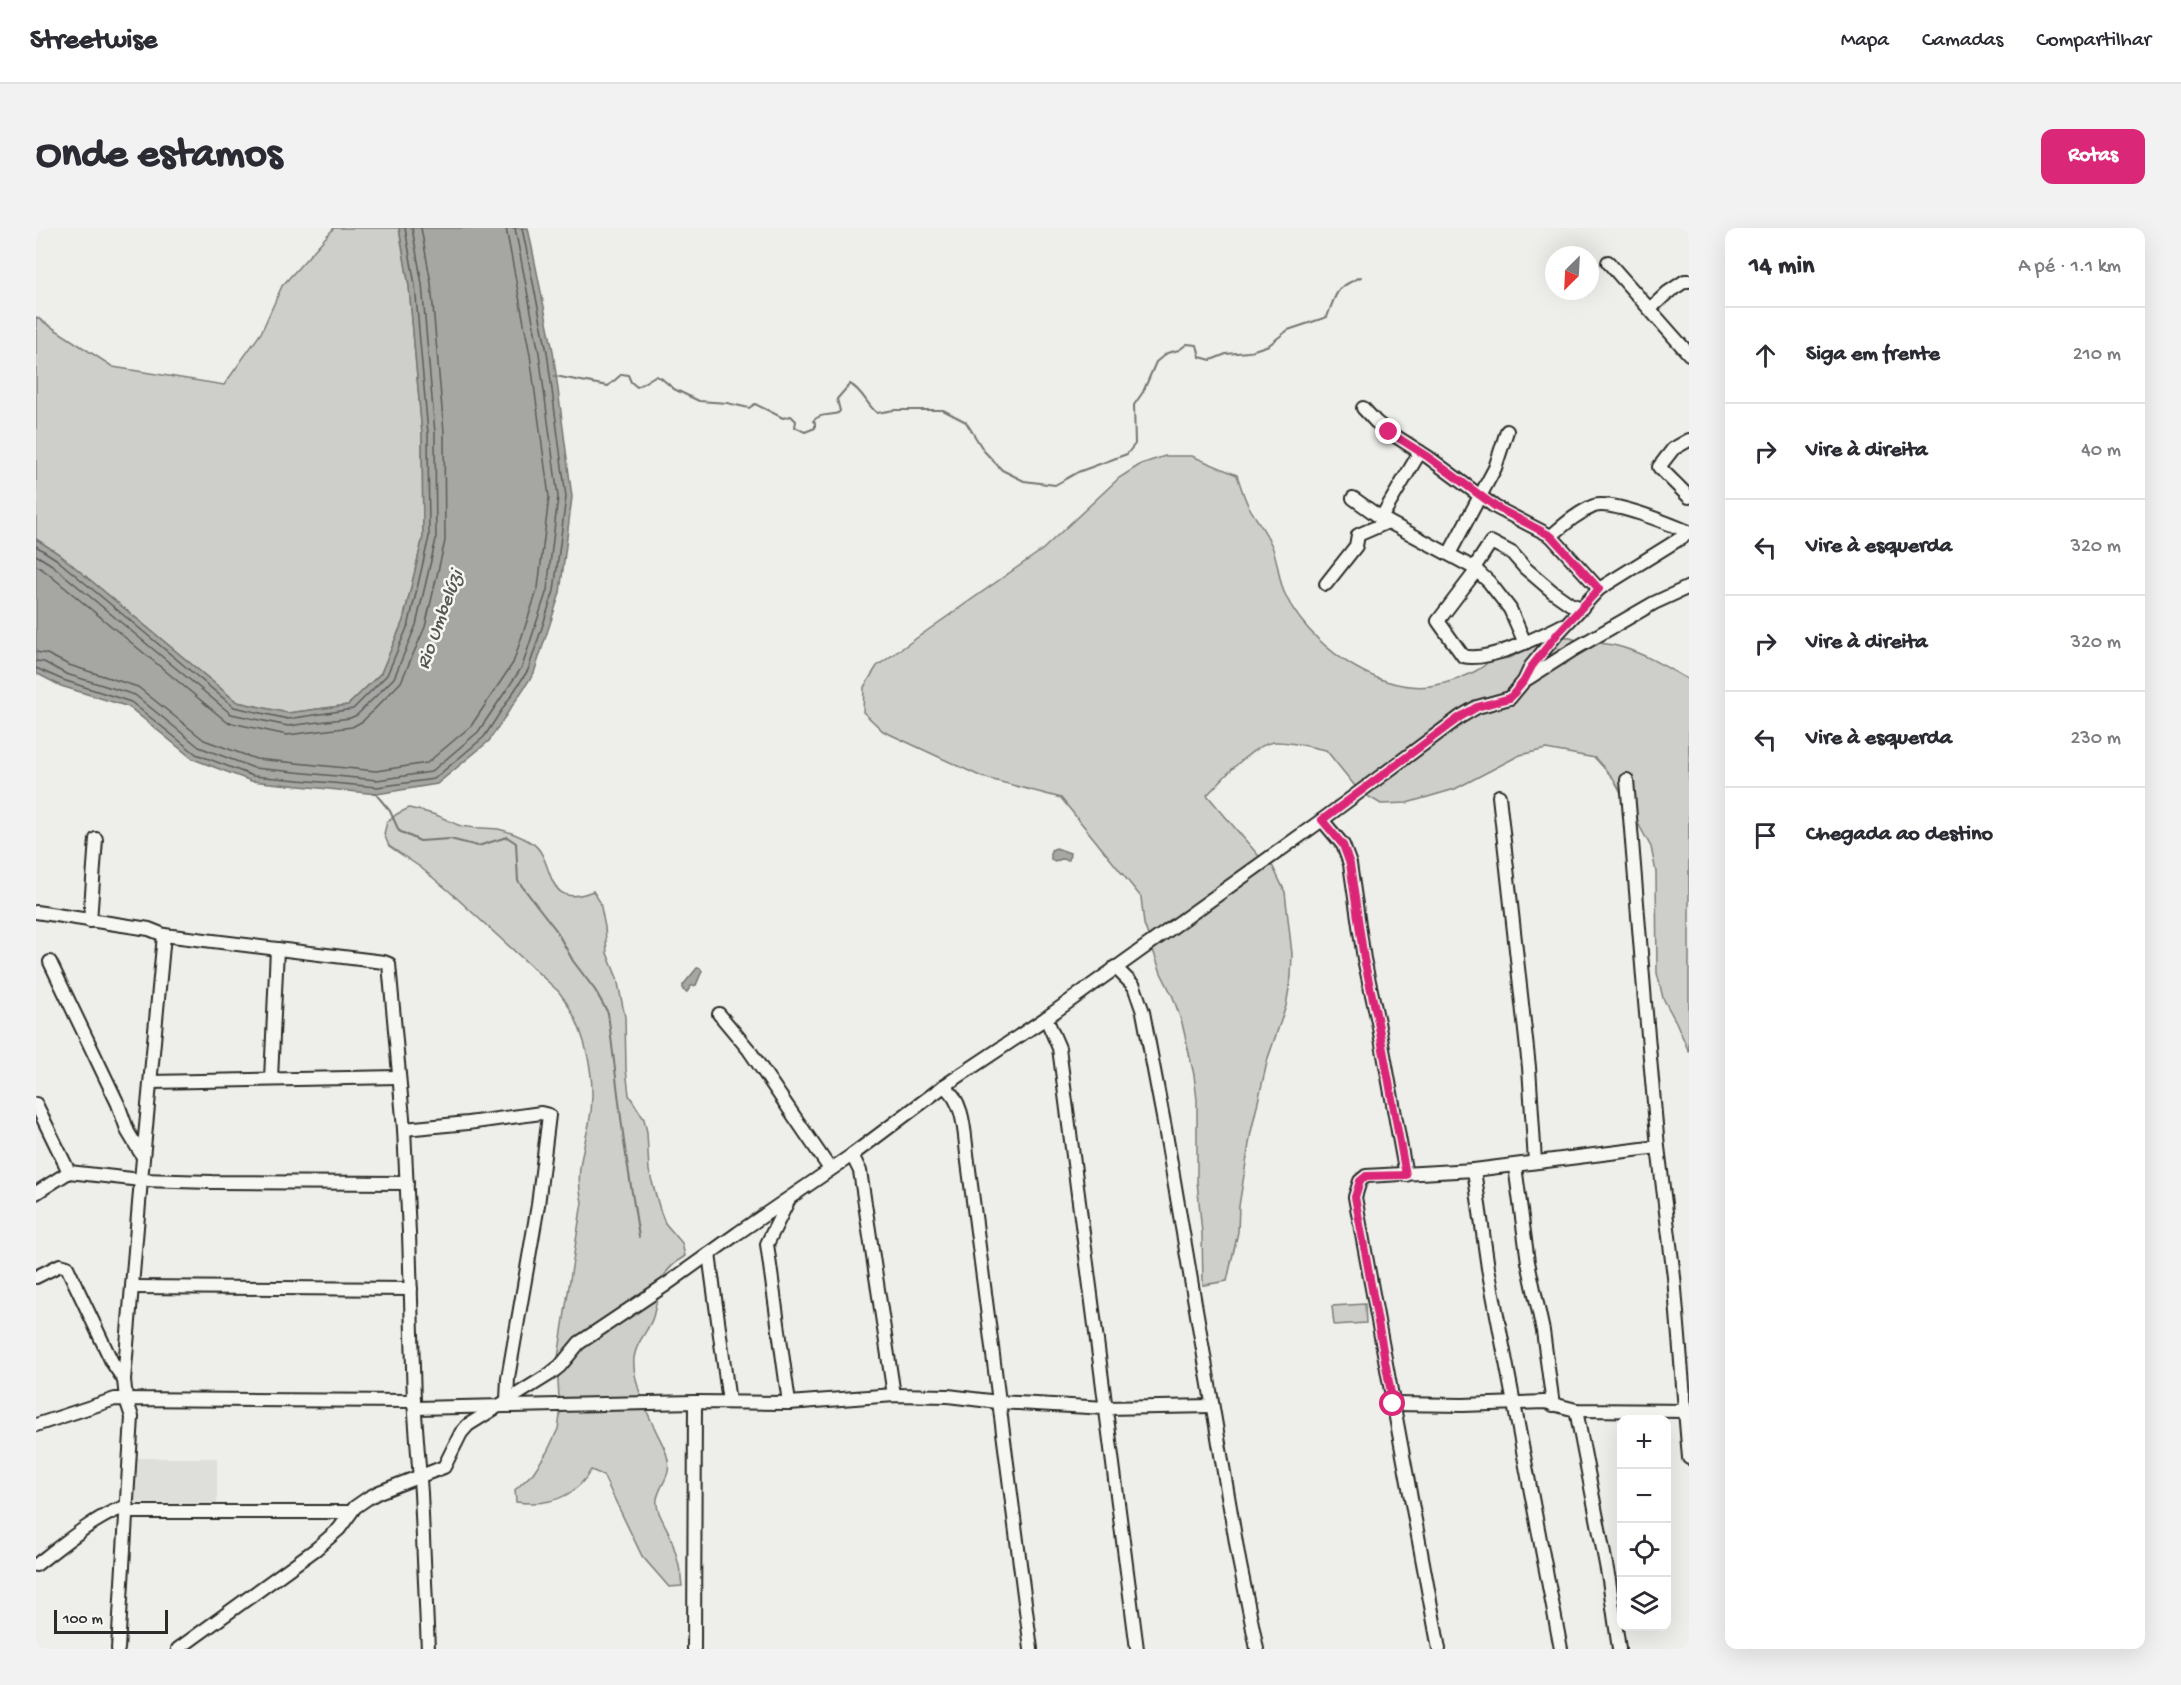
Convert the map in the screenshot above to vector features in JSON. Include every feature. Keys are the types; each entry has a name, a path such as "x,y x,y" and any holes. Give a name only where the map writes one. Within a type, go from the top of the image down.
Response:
{"street":[{"path":"1608,262 1689,354"},
{"path":"1650,309 1667,293 1685,281 1689,281"},
{"path":"1363,408 1389,432 1496,507 1551,536 1599,589"},
{"path":"1449,554 1495,468 1507,432"},
{"path":"1689,440 1673,450 1659,467 1689,497"},
{"path":"1326,584 1356,546 1358,535 1384,520 1420,452"},
{"path":"1353,498 1384,520 1475,570 1489,582 1510,609 1525,643"},
{"path":"1551,536 1576,515 1596,505 1638,512 1689,532"},
{"path":"178,1649 316,1549 339,1529 355,1507 379,1492 444,1467 464,1429 550,1374 560,1366 579,1343 852,1155 944,1086 1046,1018 1322,820 1460,717 1477,707 1510,698 1558,633 1599,589 1689,532"},
{"path":"1571,621 1525,643 1473,657 1463,656 1459,652 1438,621 1475,570 1491,542 1512,553 1525,568 1553,592 1570,604 1582,608"},
{"path":"1524,681 1613,626 1689,587"},
{"path":"1627,780 1658,1147 1674,1277 1687,1411 1689,1458"},
{"path":"1499,796 1529,1068 1535,1162"},
{"path":"1322,820 1343,845 1350,864 1364,959 1406,1175"},
{"path":"90,921 96,839"},
{"path":"36,912 149,929 164,935 389,964 404,1129 414,1404 420,1476 428,1649"},
{"path":"118,1649 132,1417 126,1399 124,1380 164,935"},
{"path":"271,1079 277,949"},
{"path":"50,962 100,1065 129,1132 143,1157"},
{"path":"1115,967 1134,986 1143,1012 1239,1560 1257,1649"},
{"path":"719,1014 749,1050 830,1169"},
{"path":"1046,1018 1059,1048 1137,1649"},
{"path":"151,1082 398,1077"},
{"path":"944,1086 956,1098 960,1109 981,1251 998,1402 1031,1649"},
{"path":"36,1104 69,1172"},
{"path":"404,1129 541,1113 549,1115 543,1170 508,1378 501,1404"},
{"path":"1440,1649 1355,1197 1360,1181 1366,1176 1515,1166 1658,1147"},
{"path":"852,1155 860,1171 894,1395"},
{"path":"1515,1166 1528,1262 1543,1331 1553,1405"},
{"path":"1474,1170 1488,1268 1562,1649"},
{"path":"36,1193 69,1172 141,1180 407,1183"},
{"path":"789,1403 767,1244 791,1196"},
{"path":"709,1254 729,1402"},
{"path":"36,1275 60,1265 69,1269 112,1362 124,1380"},
{"path":"133,1287 411,1289"},
{"path":"36,1425 108,1400 126,1399 414,1404 789,1403 894,1395 948,1396 998,1402 1106,1408 1212,1406"},
{"path":"694,1649 695,1402"},
{"path":"1393,1404 1545,1402 1576,1410 1687,1411"},
{"path":"1576,1410 1609,1580 1619,1649"},
{"path":"36,1565 117,1509 351,1512"}],"shaded area":[{"path":"334,228 399,228 409,286 422,434 423,537 403,621 381,673 348,705 288,713 237,702 59,554 36,539 36,317 113,367 224,385 261,333 282,286"},
{"path":"1165,456 1192,456 1237,475 1248,505 1271,544 1284,592 1294,611 1325,646 1365,673 1409,686 1437,685 1469,674 1488,662 1509,658 1517,654 1525,643 1544,642 1558,633 1582,641 1630,650 1689,680 1689,1052 1663,998 1657,973 1656,872 1651,847 1613,778 1595,758 1546,749 1520,755 1455,789 1407,803 1381,804 1359,791 1326,750 1293,743 1274,742 1265,744 1247,756 1207,795 1258,855 1273,867 1285,892 1292,954 1286,1006 1268,1058 1251,1132 1239,1206 1238,1232 1227,1281 1203,1285 1202,1233 1197,1181 1197,1100 1194,1075 1182,1023 1144,924 1141,897 1061,798 982,777 883,731 863,712 864,687 877,666 1042,550 1119,478 1141,464"},
{"path":"409,808 436,815 461,826 498,829 524,839 539,850 558,889 565,894 577,896 593,891 600,902 607,953 617,978 625,1017 629,1095 644,1119 649,1171 660,1210 665,1223 682,1243 685,1256 669,1269 661,1282 653,1317 636,1348 634,1361 634,1371 640,1393 667,1456 668,1469 657,1504 675,1550 682,1586 669,1587 642,1556 603,1475 591,1470 577,1487 559,1498 539,1503 516,1502 515,1490 533,1473 558,1429 560,1416 557,1364 582,1202 579,1182 591,1107 591,1073 583,1038 559,992 449,891 420,867 389,846 384,834 387,822"},
{"path":"1365,1304 1366,1323 1334,1325 1332,1306"},
{"path":"136,1458 217,1458 217,1504 133,1503"}],"water":[{"name":"Rio Umbelúzi","path":"399,228 528,228 553,351 572,497 560,593 534,673 489,741 437,784 377,794 251,781 193,759 129,707 61,686 36,673 36,539 59,554 237,702 288,713 348,705 381,673 403,621 423,537 422,434 409,286"},
{"path":"1056,848 1070,853 1069,860 1061,859 1055,862 1051,860 1051,850"},
{"path":"697,968 702,971 696,985 691,986 687,992 683,990 683,985"}],"waterway":[{"path":"555,376 608,386 622,374 628,375 637,387 655,376 674,389 699,401 727,403 749,408 755,404 783,418 791,416 796,421 795,427 805,432 815,428 813,421 816,418 840,411 837,399 850,384 877,413 894,410 943,410 966,422 984,451 1002,470 1024,481 1055,485 1078,472 1127,454 1135,444 1134,405 1143,392 1156,362 1167,353 1179,350 1187,344 1197,345 1200,357 1211,360 1226,354 1248,352 1269,345 1288,330 1327,317 1338,291 1346,284 1361,277"},
{"path":"375,793 390,811 399,831 420,841 450,839 478,846 507,837 516,843 518,881 556,930 573,961 595,990 608,1013 624,1142 639,1237"}],"route":[{"path":"1389,432 1458,478 1496,507 1551,536 1599,589 1558,633 1510,698 1477,707 1460,717 1322,820 1343,845 1350,864 1364,959 1406,1175 1366,1176 1360,1181 1355,1191 1357,1218 1393,1404"}]}
